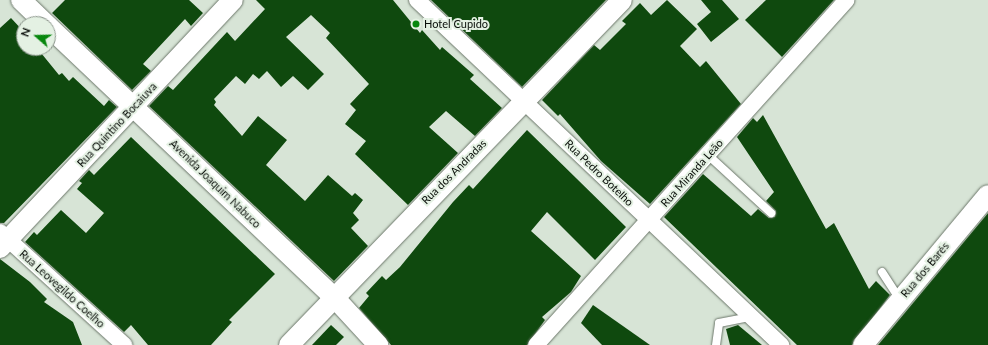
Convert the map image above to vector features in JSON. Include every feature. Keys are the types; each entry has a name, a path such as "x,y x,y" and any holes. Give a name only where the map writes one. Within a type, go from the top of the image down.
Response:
{"street":[{"name":"Avenida Joaquim Nabuco","path":"21,0 38,16"},
{"name":"Rua Pedro Botelho","path":"417,0 781,345"},
{"name":"Rua dos Andradas","path":"289,345 333,296 622,0"},
{"name":"Rua Miranda Leão","path":"536,345 847,0"},
{"name":"Rua Quintino Bocaiuva","path":"3,240 134,107 224,3"},
{"name":"Avenida Joaquim Nabuco","path":"56,33 333,296 378,345"},
{"name":"Rua dos Barés","path":"863,345 988,195"},
{"name":"Rua Leovegildo Coelho","path":"3,240 124,345"}],"lane":[{"path":"708,155 771,213"},
{"path":"882,272 900,301"},
{"path":"716,345 719,323 751,317"}],"building":[{"path":"65,0 189,0 203,13 191,26 185,19 143,64 151,71 132,90 52,13"},
{"path":"256,0 393,0 420,33 422,30 440,50 442,47 474,75 470,79 502,108 475,136 446,111 429,127 458,153 408,205 355,154 366,141 345,124 356,110 350,104 369,84 326,38 330,33 311,15 286,37 324,74 308,90 293,76 281,87 267,71 259,79 253,74 245,84 236,76 214,99 216,102 214,105 242,136 258,116 287,140 266,165 305,201 328,175 352,196 355,193 363,200 353,213 359,220 351,228 368,246 334,281 149,106 168,86 173,90 227,32 235,41 265,9"},
{"path":"431,0 606,0 522,87"},
{"path":"667,0 697,29 680,46 700,67 706,61 741,104 650,204 601,161 560,114 558,116 542,100 594,45 600,50 626,24 622,21 640,3 651,15"},
{"path":"701,0 722,0 739,19 711,42 697,24 711,12"},
{"path":"766,0 834,0 782,57 745,20"},
{"path":"11,18 16,23 16,56 44,56 59,75 62,73 69,81 73,77 104,106 109,100 117,107 4,223 0,223 0,28"},
{"path":"763,115 826,229 834,223 869,289 876,281 890,295 852,345 797,345 664,217 703,174 751,216 758,209 769,218 775,217 776,211 766,201 774,192 737,137 753,118 757,122"},
{"path":"527,130 626,227 595,260 547,212 531,231 581,276 571,292 542,317 545,320 527,345 391,345 359,308 369,296 366,293 382,276 386,280 400,267 453,202 469,185 473,189"},
{"path":"131,137 275,274 229,320 232,322 211,345 148,345 131,325 124,332 25,242 34,232 37,235 61,210 86,233 104,213 77,189 82,183 79,181 89,170 94,175"},
{"path":"988,213 988,345 878,345"},
{"path":"0,259 30,282 47,299 44,302 73,322 82,345 0,345"},
{"path":"593,305 650,345 602,345 581,323"},
{"path":"331,325 344,337 336,345 312,345"},
{"path":"738,325 762,345 730,345 726,329"}],"place":[{"name":"Hotel Cupido","path":"416,24"}]}
